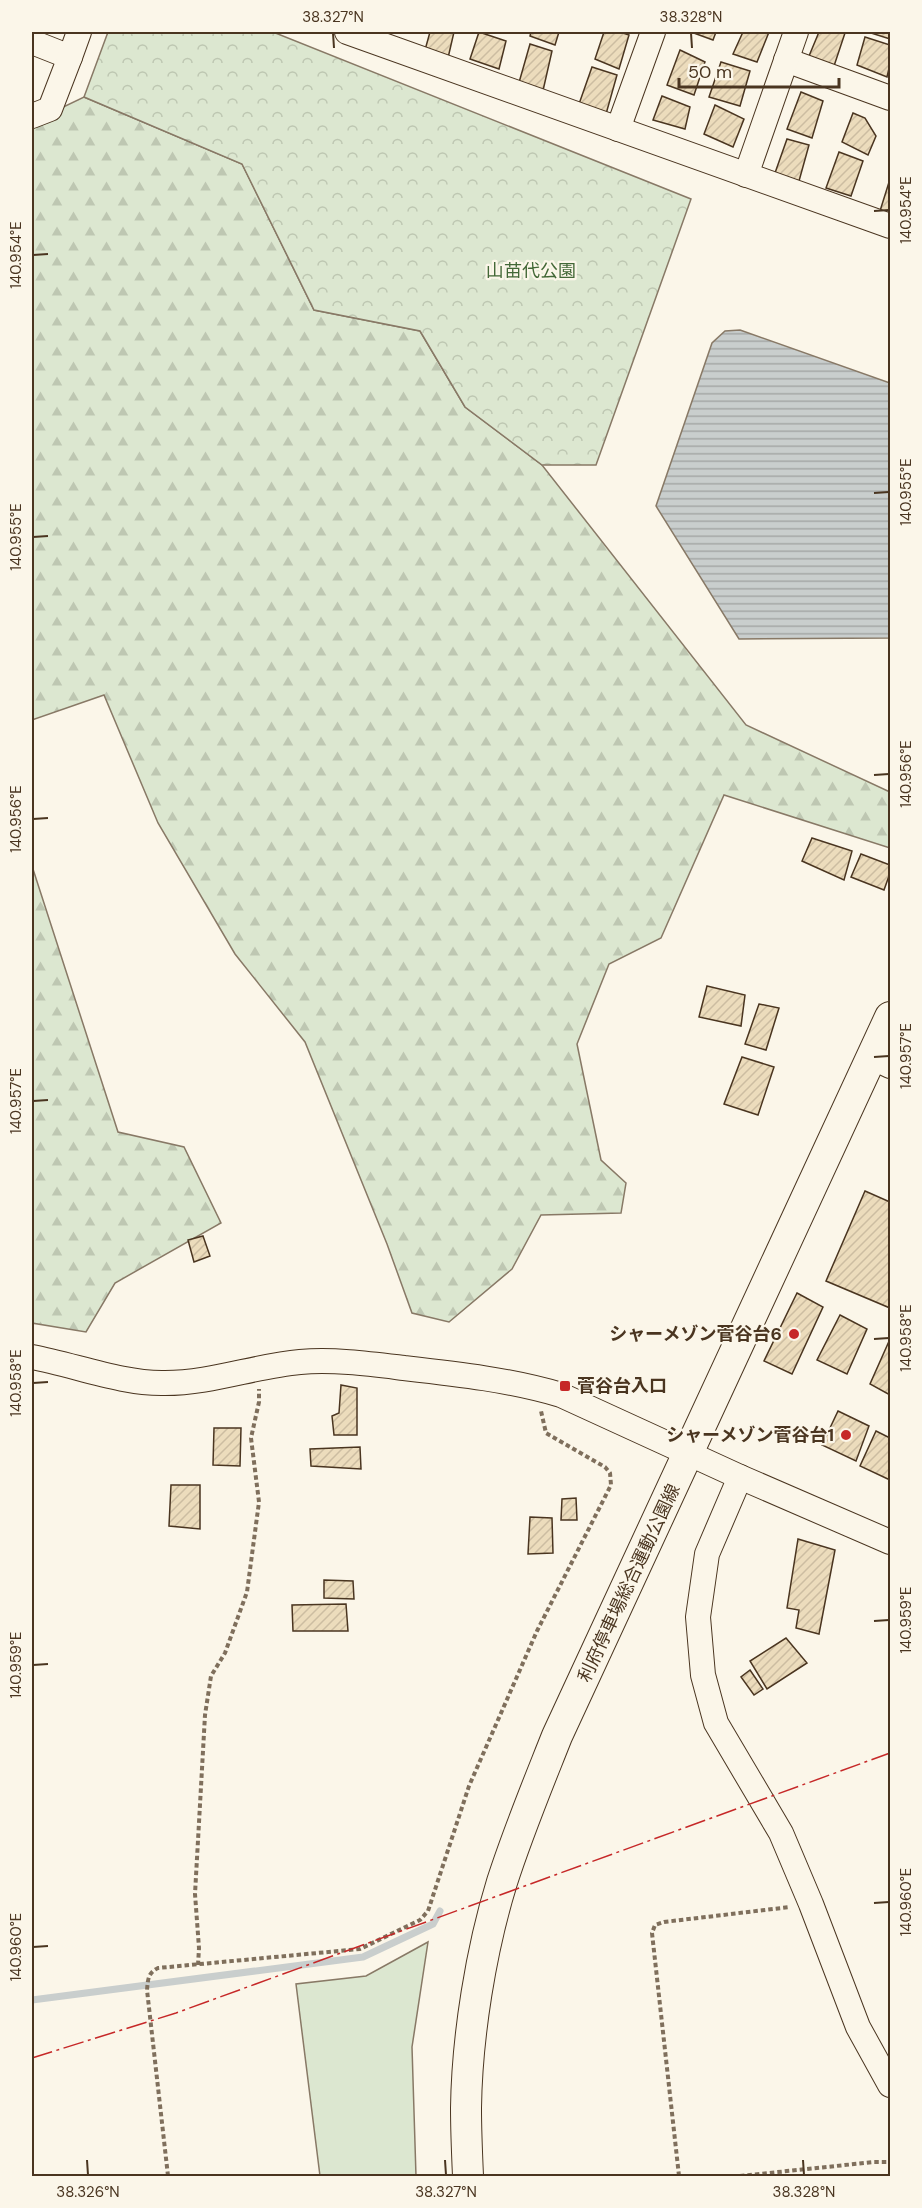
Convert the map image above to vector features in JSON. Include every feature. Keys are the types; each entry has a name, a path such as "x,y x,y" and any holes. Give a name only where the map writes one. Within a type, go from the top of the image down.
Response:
{"main road":[{"name":"利府停車場総合運動公園線","path":"468,2176 466,2107 472,2033 484,1953 502,1883 528,1808 557,1736 689,1454 881,1061 891,1017"}],"street":[{"path":"32,116 50,109 79,32"},
{"path":"347,32 891,226"},
{"path":"618,129 653,32"},
{"path":"746,175 796,32"},
{"path":"32,42 70,57"},
{"path":"786,60 891,98"},
{"path":"32,1357 137,1381 165,1383 197,1381 301,1362 376,1365 432,1371 536,1388 561,1395 740,1477 891,1542"},
{"path":"740,1477 707,1554 698,1617 702,1676 717,1723 781,1833 858,2027 891,2085"}],"path":[{"path":"198,1965 195,1894 205,1714 211,1676 225,1653 247,1592 259,1502 250,1438 259,1402 260,1368"},
{"path":"168,2176 147,1990 148,1977 152,1972 158,1968 360,1949 420,1920 428,1911 469,1786 537,1631 611,1485 610,1473 605,1467 546,1433 536,1388"},
{"path":"679,2176 652,1933 656,1925 664,1922 811,1904"},
{"path":"740,2176 891,2162"}],"green space":[{"name":"山苗代公園","path":"108,32 273,32 691,199 596,465 542,465 465,407 420,331 314,310 242,164 84,97"},
{"path":"84,97 242,164 314,310 420,331 465,407 542,465 746,725 890,792 890,848 724,795 661,938 609,964 577,1044 601,1160 626,1183 621,1213 541,1215 512,1269 449,1322 412,1313 387,1244 305,1042 235,954 158,823 104,695 32,720 32,122"},
{"path":"32,866 118,1132 184,1147 221,1223 115,1283 86,1332 32,1323"},
{"path":"428,1942 412,2047 416,2176 320,2176 296,1984 366,1976"}],"shaded area":[{"path":"740,330 890,383 890,638 739,639 656,506 712,343 725,331"}],"building":[{"path":"430,32 454,32 448,58 425,50"},
{"path":"479,32 506,41 499,69 470,59"},
{"path":"531,32 559,32 555,45 530,36"},
{"path":"604,32 620,32 629,35 619,69 595,59"},
{"path":"691,32 716,32 713,40"},
{"path":"743,32 769,32 757,62 733,54"},
{"path":"819,32 845,33 834,66 809,56"},
{"path":"868,32 890,32 890,39"},
{"path":"865,37 890,45 887,77 857,65"},
{"path":"530,44 552,51 542,95 518,86"},
{"path":"680,50 705,62 694,95 667,85"},
{"path":"721,62 750,71 740,106 709,97"},
{"path":"592,67 617,75 606,114 579,104"},
{"path":"801,92 823,101 812,138 787,129"},
{"path":"662,96 690,107 685,129 653,120"},
{"path":"715,105 744,119 733,147 704,134"},
{"path":"853,113 865,118 876,136 868,155 842,142"},
{"path":"787,139 809,145 799,181 775,173"},
{"path":"839,152 863,161 851,196 826,188"},
{"path":"890,179 890,214 880,211"},
{"path":"812,838 852,851 844,880 802,861"},
{"path":"861,854 890,865 890,873 884,890 851,877"},
{"path":"707,986 745,995 741,1026 699,1017"},
{"path":"759,1004 779,1008 766,1050 745,1044"},
{"path":"742,1057 774,1067 758,1115 724,1104"},
{"path":"865,1191 890,1202 890,1308 826,1281"},
{"path":"203,1236 210,1256 194,1262 188,1240"},
{"name":"シャーメゾン菅谷台6","path":"797,1293 823,1307 792,1374 764,1361"},
{"path":"840,1315 867,1329 847,1374 817,1360"},
{"path":"890,1339 890,1395 870,1384"},
{"path":"341,1385 357,1388 357,1435 334,1435 332,1416 339,1413"},
{"name":"シャーメゾン菅谷台1","path":"838,1411 869,1426 856,1461 822,1445"},
{"path":"214,1428 241,1428 240,1466 213,1465"},
{"path":"876,1431 890,1438 890,1480 860,1466"},
{"path":"360,1447 361,1469 311,1466 310,1449"},
{"path":"171,1485 200,1485 200,1529 169,1526"},
{"path":"576,1498 577,1520 561,1520 562,1499"},
{"path":"530,1517 552,1518 553,1553 528,1554"},
{"path":"798,1539 835,1550 819,1634 796,1628 799,1610 787,1608"},
{"path":"324,1580 353,1581 354,1599 324,1598"},
{"path":"346,1604 348,1631 293,1631 292,1605"},
{"path":"786,1638 807,1663 767,1689 750,1661"},
{"path":"750,1670 763,1689 754,1695 741,1677"}],"waterway":[{"path":"32,2000 363,1957 433,1924 440,1911"}],"power":[{"path":"32,2058 176,2013 890,1753"}],"place":[{"name":"シャーメゾン菅谷台6","path":"794,1334"},
{"name":"菅谷台入口","path":"565,1386"},
{"name":"シャーメゾン菅谷台1","path":"846,1435"}]}
